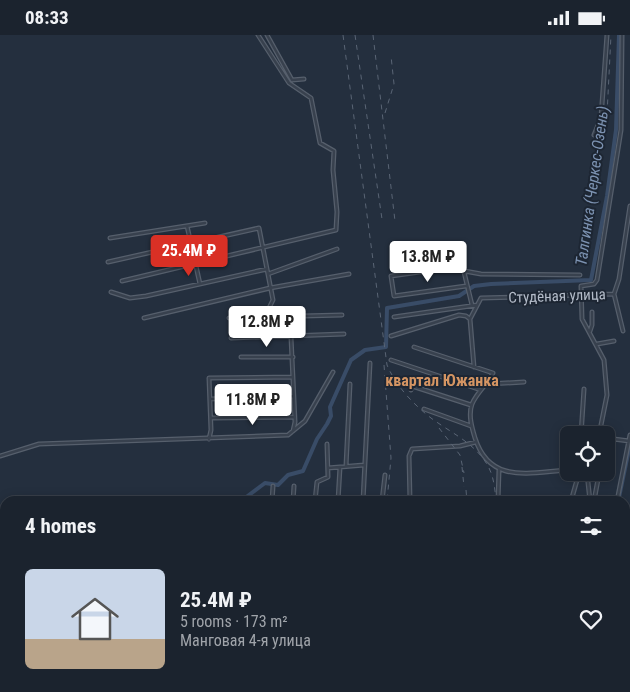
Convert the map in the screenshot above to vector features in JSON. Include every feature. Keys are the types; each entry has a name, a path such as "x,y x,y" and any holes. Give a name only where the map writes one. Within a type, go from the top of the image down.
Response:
{"street":[{"path":"122,281 336,230 334,151 320,143 311,98 289,83 258,35"},
{"path":"267,35 292,80 304,79"},
{"path":"594,135 601,118 607,35"},
{"path":"601,426 607,388 604,360 582,319 580,286 594,284 597,280 616,167 621,130 622,35"},
{"name":"Студёная улица","path":"623,331 614,294 619,279 630,206"},
{"path":"110,238 205,223"},
{"path":"187,226 200,284"},
{"path":"108,262 259,228 273,300 268,311 268,317"},
{"path":"268,275 337,249"},
{"path":"466,286 394,296 392,277 448,268 481,275 580,275"},
{"path":"111,292 130,298 267,269"},
{"path":"464,271 472,305"},
{"path":"144,318 271,288 349,274"},
{"name":"Студёная улица","path":"476,305 480,299 614,294"},
{"path":"394,317 476,305 470,319 474,367"},
{"path":"590,331 592,312"},
{"path":"229,318 342,315"},
{"path":"392,336 459,315 470,319"},
{"path":"290,316 294,396 293,433"},
{"path":"231,338 344,334"},
{"path":"597,344 614,341"},
{"path":"414,347 493,373 488,384 481,390 471,405 471,426 478,448 498,470 511,472 560,470"},
{"path":"241,357 292,357"},
{"path":"391,360 481,390"},
{"path":"363,496 370,363"},
{"path":"0,455 31,446 209,439 293,433 305,421 333,372"},
{"path":"209,439 209,378 293,377"},
{"path":"488,384 524,382"},
{"path":"346,466 350,384"},
{"path":"411,391 412,386 471,405"},
{"path":"582,426 584,389"},
{"path":"210,399 294,396"},
{"path":"424,409 471,426"},
{"path":"210,418 294,417"},
{"path":"617,496 630,435"},
{"path":"615,439 629,441"},
{"path":"410,496 409,456 412,449 460,446 476,442"},
{"path":"316,496 317,482 328,477 327,444"},
{"path":"328,468 365,465"},
{"path":"338,496 340,467"},
{"path":"498,470 498,496"},
{"path":"383,496 385,475"},
{"path":"572,496 577,481"},
{"path":"588,481 589,496"},
{"path":"595,496 598,481"},
{"path":"272,496 273,486"},
{"path":"293,496 294,486"}],"waterway":[{"name":"Талгинка (Черкес-Озень)","path":"248,496 265,483 278,485 288,475 303,471 317,439 331,416 330,407 351,360 365,350 386,347 387,308 459,296 474,286 591,280 607,196 616,130 619,35"},
{"path":"620,496 630,448"}],"railway":[{"path":"343,35 387,365 400,387 418,407 478,452 489,468 496,496"},
{"path":"355,35 382,219"},
{"path":"373,35 395,221"},
{"path":"593,183 607,115 611,35"},
{"path":"385,113 394,84 391,56"},
{"path":"384,365 391,458 387,496"},
{"path":"439,428 460,455 464,473"},
{"path":"462,467 464,487"},
{"path":"466,490 467,496"}],"district":[{"name":"квартал Южанка","path":"442,380"}]}
